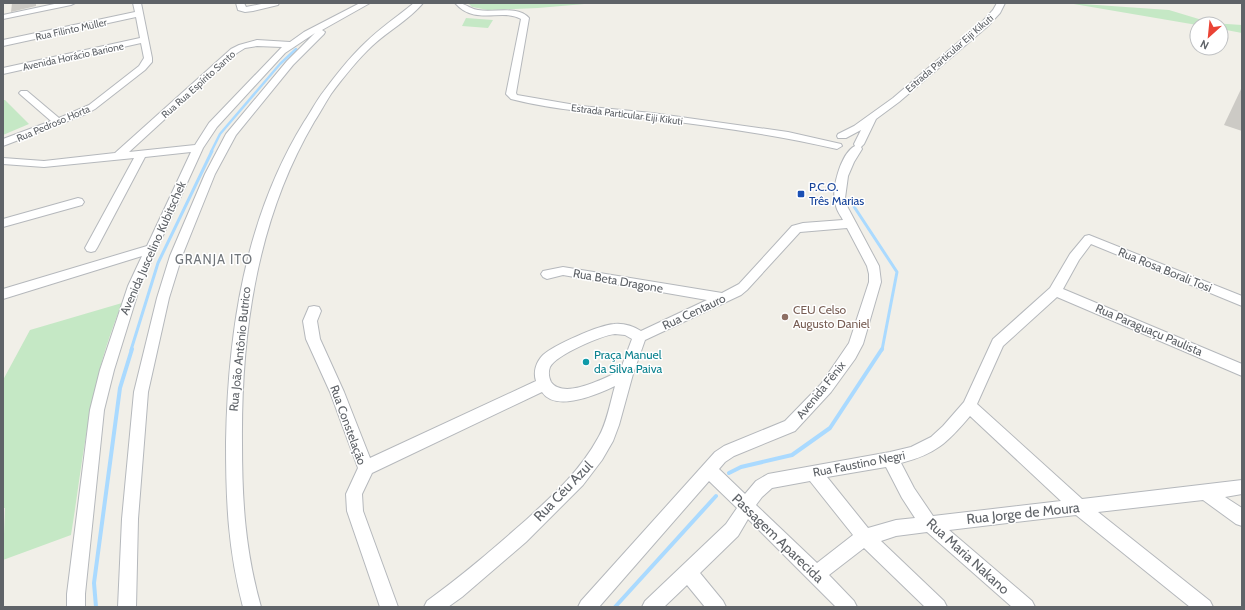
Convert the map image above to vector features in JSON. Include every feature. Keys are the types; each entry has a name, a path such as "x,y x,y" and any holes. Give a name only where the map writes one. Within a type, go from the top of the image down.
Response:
{"street":[{"path":"3,17 71,3"},
{"name":"Rua Pedroso Horta","path":"3,143 92,107 142,68 148,58 137,3"},
{"path":"240,3 241,8 247,10 275,3"},
{"name":"Avenida Juscelino Kubitschek","path":"76,607 76,594 97,410 122,320 150,249 198,148 213,125 227,109 290,44 366,3"},
{"name":"Rua João Antônio Butrico","path":"252,607 236,527 232,428 233,394 243,308 257,242 276,185 304,128 317,107 372,41 392,23 419,3"},
{"name":"Estrada Particular Eiji Kikuti","path":"459,3 468,10 477,13 520,15 525,18 510,94 514,97 581,109 652,116 788,135 839,147"},
{"name":"Estrada Particular Eiji Kikuti","path":"842,136 875,115 974,33 990,18 1001,3"},
{"name":"Rua Filinto Müller","path":"3,43 139,14"},
{"name":"Avenida Juscelino Kubitschek","path":"127,607 130,519 141,392 163,298 176,256 204,186 231,134 280,75 304,49 334,21"},
{"name":"Avenida Horácio Barione","path":"3,71 144,40"},
{"name":"Rua Rua Espírito Santo","path":"118,156 234,51 246,45 256,43 290,44"},
{"path":"290,44 303,45 304,49"},
{"path":"24,93 58,122"},
{"name":"Estrada Particular Eiji Kikuti","path":"858,146 875,115"},
{"path":"839,147 848,150 858,146 853,138 842,136 835,140 839,147 849,161"},
{"name":"Avenida Fênix","path":"587,607 708,469 729,451 790,426 812,406 850,355 861,331 869,304 875,274 841,206 838,192 839,184 849,161 858,146"},
{"path":"3,161 44,164 198,148"},
{"path":"91,248 140,154"},
{"path":"3,223 78,202"},
{"name":"Rua Centauro","path":"640,337 743,287 796,229 803,227 850,224"},
{"name":"Rua Faustino Negri","path":"651,607 732,530 740,519 754,492 768,481 890,459 914,453 936,442 948,431 969,406 998,343 1055,291 1074,257 1089,239"},
{"name":"Rua Rosa Borali Tosi","path":"1089,239 1242,302"},
{"path":"3,294 150,249"},
{"name":"Rua Beta Dragone","path":"547,274 563,271 723,298"},
{"name":"Rua Paraguaçu Paulista","path":"1055,291 1242,370"},
{"name":"Rua Beta Dragone","path":"688,293 706,306"},
{"name":"Rua Constelação","path":"314,311 310,321 314,339 337,392 366,468 354,494 355,511 389,607"},
{"path":"626,375 581,394 570,396 555,393 544,384 541,375 543,366 547,360 556,353 611,329 624,329 633,332 640,337"},
{"name":"Rua Céu Azul","path":"433,607 458,590 490,562 547,510 585,472 605,440 640,337"},
{"path":"366,468 544,384"},
{"path":"969,406 1079,507 1204,607"},
{"name":"Rua Maria Nakano","path":"890,459 908,494 928,523 1026,607"},
{"name":"Passagem Aparecida","path":"708,469 848,607"},
{"path":"813,472 865,537 938,607"},
{"name":"Rua Jorge de Moura","path":"816,574 865,537 896,528 1242,487"},
{"path":"1205,492 1242,518"},
{"path":"688,572 717,607"}],"green space":[{"path":"468,3 596,3 538,8 488,10 472,7"},
{"path":"1068,3 1169,10 1189,16 1189,24"},
{"path":"466,18 493,20 488,28 462,26"},
{"path":"1229,24 1242,25 1242,33 1229,31"},
{"path":"3,100 5,100 29,124 3,135"},
{"path":"122,303 97,379 71,535 3,560 5,508 3,508 3,380 30,330"}],"building":[{"path":"12,3 36,3 36,6 11,12"},
{"path":"1242,87 1242,131 1224,125"}],"waterway":[{"path":"211,152 220,134 280,64 296,49"},
{"path":"131,350 158,263 212,151"},
{"path":"851,202 897,272 882,350"},
{"path":"96,607 94,583 120,388 132,349"},
{"path":"729,473 741,467 792,455 830,428 882,349"},
{"path":"615,607 716,496"}],"place":[{"name":"P.C.O. Três Marias","path":"801,194"},
{"name":"CEU Celso Augusto Daniel","path":"785,317"},
{"name":"Praça Manuel da Silva Paiva","path":"586,362"}],"district":[{"name":"GRANJA ITO","path":"214,259"}]}
